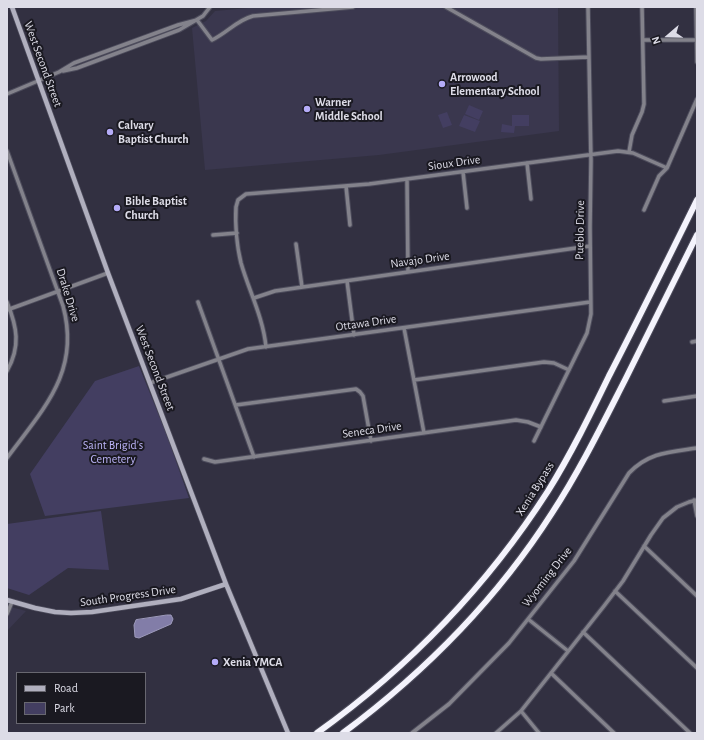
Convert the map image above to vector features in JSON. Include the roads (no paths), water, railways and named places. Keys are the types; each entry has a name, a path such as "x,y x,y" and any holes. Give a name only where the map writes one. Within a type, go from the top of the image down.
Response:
{"highway":[{"path":"654,286 697,193"},
{"name":"Xenia Bypass","path":"318,733 375,689 431,638 475,590 511,545 548,491 568,458 697,200"},
{"path":"344,733 412,678 447,644 490,597 535,538 592,446 696,237"}],"main road":[{"name":"West Second Street","path":"12,7 108,273 226,584 288,733"},
{"name":"South Progress Drive","path":"9,601 55,612 92,612 182,599 226,584"}],"street":[{"path":"7,94 59,72 77,68 172,32 197,20 207,12 210,7"},
{"path":"197,20 212,40 242,20 253,16 352,7"},
{"path":"446,7 536,58 589,57"},
{"name":"Pueblo Drive","path":"534,441 587,333 590,318 591,155 588,7"},
{"path":"629,152 632,135 644,104 642,7"},
{"path":"696,7 697,62"},
{"path":"643,40 696,40"},
{"path":"644,210 659,176 667,168 697,99"},
{"name":"Drake Drive","path":"7,151 58,291 66,315 68,330 67,354 64,370 51,397 7,458"},
{"name":"Sioux Drive","path":"238,233 236,207 240,198 246,194 346,186 407,179 618,151 629,152 667,168"},
{"path":"527,163 531,199"},
{"path":"463,172 467,208"},
{"path":"407,179 408,272"},
{"path":"346,186 350,224"},
{"path":"213,236 238,233 241,261 262,320 266,347"},
{"path":"296,244 302,287"},
{"name":"Navajo Drive","path":"254,298 275,291 590,246"},
{"path":"8,310 108,273"},
{"path":"347,281 354,335"},
{"path":"7,302 8,310 15,327 16,343 14,357 7,371"},
{"path":"198,302 254,457"},
{"name":"Ottawa Drive","path":"150,383 244,350 590,302"},
{"path":"404,328 424,433"},
{"path":"692,342 697,341"},
{"path":"414,380 544,362 554,363 569,370"},
{"path":"236,405 356,389 362,396 371,441"},
{"path":"664,401 697,396"},
{"name":"Seneca Drive","path":"204,459 215,462 516,420 528,422 541,427"},
{"name":"Wyoming Drive","path":"412,733 449,704 506,646 574,561 634,467 645,459 655,455 697,448"},
{"path":"496,733 521,711 568,652 615,591 659,523 667,514 684,503 696,500 697,516"},
{"path":"644,546 697,596"},
{"path":"615,591 697,668"},
{"path":"7,614 9,601"},
{"path":"528,619 568,652"},
{"path":"583,632 690,733"},
{"path":"551,673 614,733"},
{"path":"521,711 539,733"}],"place":[{"name":"Arrowood Elementary School","path":"442,84"},
{"name":"Warner Middle School","path":"307,109"},
{"name":"Calvary Baptist Church","path":"110,132"},
{"name":"Bible Baptist Church","path":"117,208"},
{"name":"Xenia YMCA","path":"215,662"}],"park label":[{"name":"Saint Brigid’s Cemetery","path":"113,452"}]}
